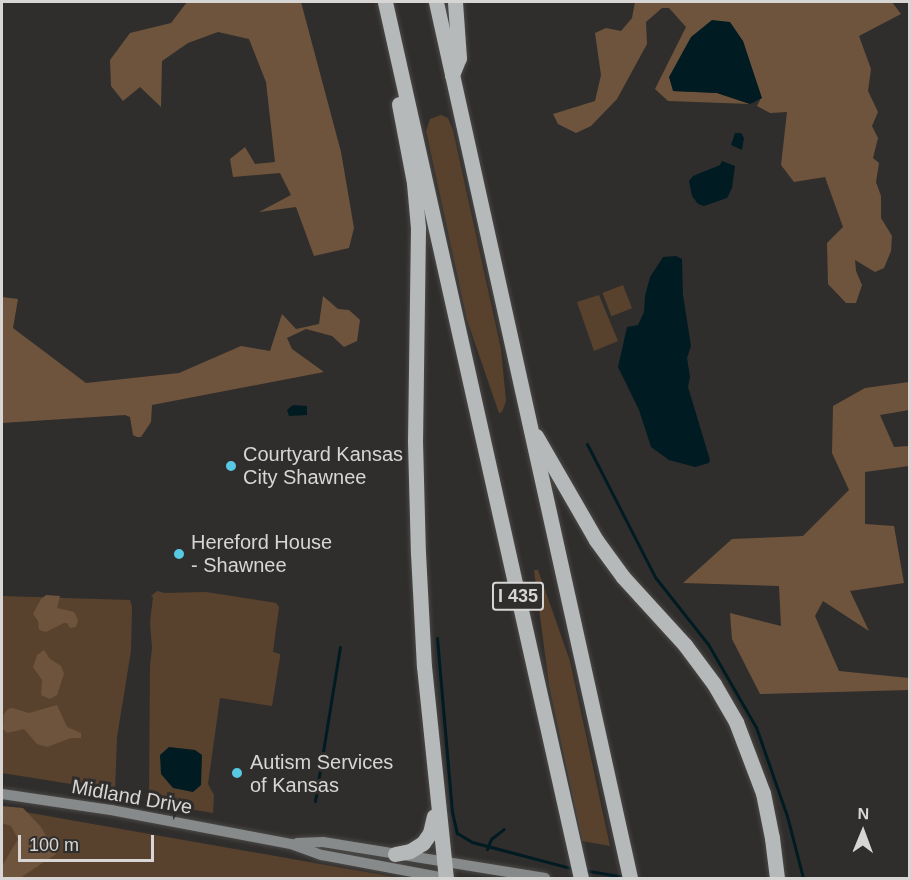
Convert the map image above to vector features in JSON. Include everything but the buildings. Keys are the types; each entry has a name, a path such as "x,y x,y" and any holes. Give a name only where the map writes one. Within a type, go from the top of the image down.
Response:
{"highway":[{"name":"I 435","path":"385,2 581,879"},
{"name":"I 435","path":"436,2 630,879"},
{"path":"452,75 459,58 455,2"},
{"path":"395,48 393,74 414,183 418,228 415,441 418,553 436,804 445,879"},
{"path":"528,423 596,540 623,577 686,645 714,684 736,722 763,793 777,879"},
{"path":"395,854 416,848 427,838 436,804"}],"main road":[{"name":"Midland Drive","path":"2,794 111,810 291,844 322,855 445,879"},
{"name":"Midland Drive","path":"291,844 323,842 545,879"}],"shaded area":[{"path":"187,2 301,2 341,152 354,228 349,248 314,256 296,207 259,212 291,195 280,173 233,177 230,159 245,147 255,164 275,162 266,82 249,39 218,32 188,43 162,61 161,107 140,87 123,101 111,86 110,60 130,33 171,23"},
{"path":"635,2 892,2 901,14 859,36 871,69 868,91 878,112 872,126 878,138 873,158 879,163 876,182 881,196 881,218 892,236 891,251 884,268 875,272 855,260 856,271 862,285 856,303 846,303 828,284 827,243 843,227 825,177 794,182 781,165 787,112 770,113 757,106 761,98 743,41 673,91 717,93 750,104 668,101 655,89 686,27 669,8 662,8 646,22 647,44 617,99 591,126 576,133 558,124 553,114 595,101 601,75 595,33 606,28 621,31 632,18"},
{"path":"441,115 448,118 453,130 501,349 506,401 502,412 499,413 467,320 426,131 430,119"},
{"path":"623,285 632,308 611,316 602,293"},
{"path":"599,295 618,341 594,351 577,302"},
{"path":"323,296 338,309 349,310 360,320 357,341 344,347 332,336 306,329 287,338 292,349 324,372 152,405 151,422 141,437 133,435 130,417 125,415 2,423 2,297 18,299 13,328 86,383 179,373 241,346 270,351 282,314 296,329 319,324"},
{"path":"909,382 909,410 880,415 894,447 909,446 909,466 865,472 865,524 894,526 904,583 850,591 869,631 823,601 815,616 839,671 909,678 909,690 760,694 732,639 730,613 781,626 779,586 683,583 732,539 803,536 849,490 832,453 833,406 865,388"},
{"path":"534,570 538,570 570,661 610,846 582,841 549,685"},
{"path":"157,591 165,593 206,592 276,603 279,607 273,652 280,654 280,657 272,706 220,698 208,784 214,795 213,813 172,806 149,798 152,648 150,622 153,597 151,596"},
{"path":"46,595 60,596 57,608 74,612 78,620 76,627 70,628 67,623 64,623 46,632 39,630 38,621 33,614 41,599"},
{"path":"2,596 130,600 132,607 131,651 117,737 115,791 2,773"},
{"path":"44,650 50,659 61,666 64,674 57,695 50,699 41,695 42,680 33,667 37,655"},
{"path":"57,705 67,727 81,733 81,738 71,738 47,747 37,744 24,729 7,733 3,729 4,714 8,709 29,713"},
{"path":"2,806 23,808 41,827 56,854 20,878 2,878 2,866 18,839 11,826 2,823"},
{"path":"2,808 394,877 394,878 2,878"}],"water":[{"path":"712,20 730,22 743,41 762,98 750,104 717,93 673,91 669,77 691,37"},
{"path":"735,133 741,133 744,138 742,150 731,145"},
{"path":"722,161 735,166 732,188 727,198 704,206 698,204 692,196 689,181 693,176 720,165"},
{"path":"676,256 682,259 683,295 691,346 687,358 690,377 688,387 710,460 709,463 695,467 669,460 651,447 639,410 618,367 627,327 638,325 644,312 650,277 663,257"},
{"path":"293,405 307,406 307,415 289,416 287,410"},
{"path":"169,747 195,750 202,755 201,785 193,792 173,788 161,774 160,755"}],"waterway":[{"path":"587,444 655,577 708,644 756,727 787,816 803,878"},
{"path":"437,638 452,812 457,833 472,842 574,869"},
{"path":"315,801 340,647"},
{"path":"487,849 491,839 504,829"},
{"path":"583,870 624,877"}],"place":[{"name":"Courtyard Kansas City Shawnee","path":"231,466"},
{"name":"Hereford House - Shawnee","path":"179,554"},
{"name":"Autism Services of Kansas","path":"237,773"}]}
